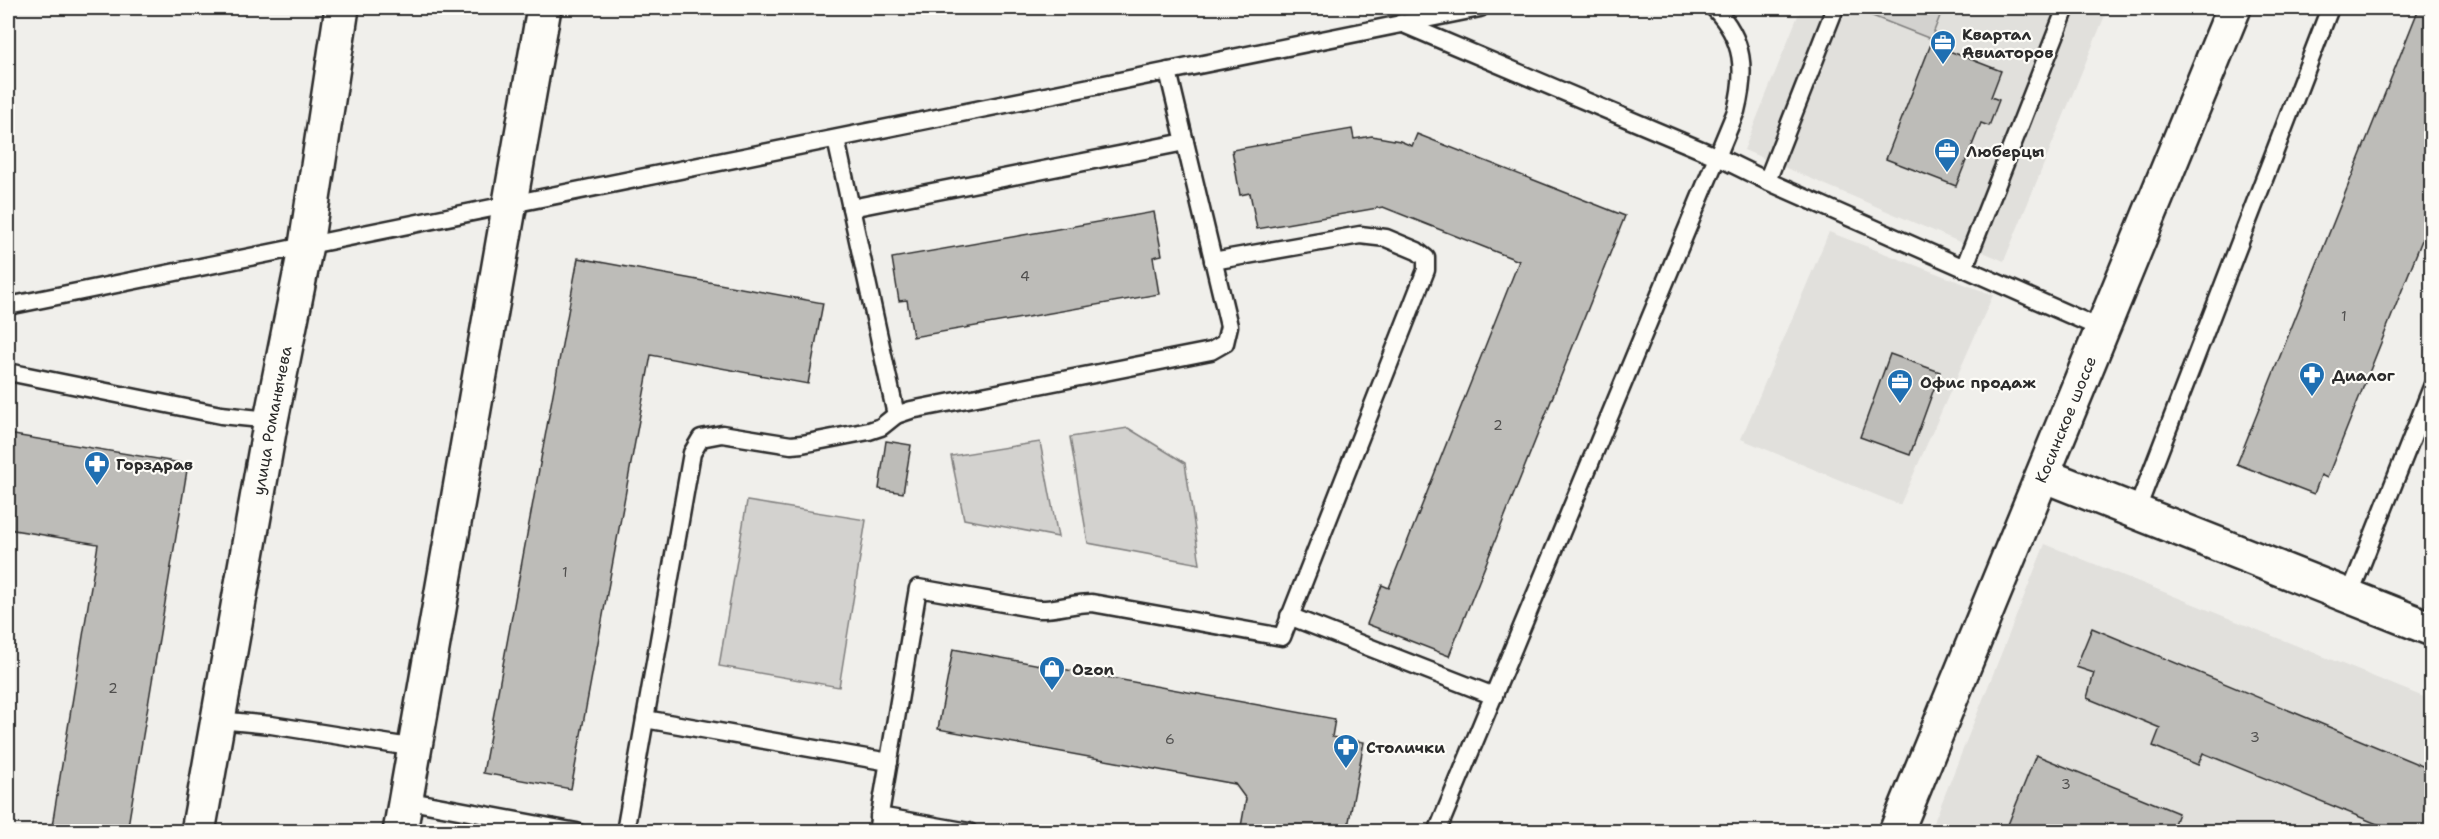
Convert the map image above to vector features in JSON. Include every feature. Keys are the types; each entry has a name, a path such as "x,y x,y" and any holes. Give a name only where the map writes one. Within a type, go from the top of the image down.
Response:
{"street":[{"name":"улица Романычева","path":"198,831 271,420 306,245 342,8"},
{"path":"400,831 544,8"},
{"name":"Косинское шоссе","path":"1896,831 2234,8"},
{"path":"2043,475 2432,628"}],"lane":[{"path":"8,306 1480,8"},
{"path":"1437,831 1736,111 1743,83 1741,56 1730,28 1714,8"},
{"path":"1767,181 1835,8"},
{"path":"1964,268 2066,8"},
{"path":"2136,512 2331,8"},
{"path":"1401,24 1718,157 1767,181 2102,329"},
{"path":"625,831 692,453 701,438 722,434 791,445 802,444 869,431 881,427 896,415 911,410 1211,351 1225,343 1228,326 1168,71"},
{"path":"836,139 896,415"},
{"path":"851,208 1185,142"},
{"path":"969,831 878,824 918,588 1037,609 1052,610 1081,603 1092,603 1282,637 1426,270 1426,258 1417,250 1386,238 1360,235 1213,261"},
{"path":"8,372 221,415 271,420"},
{"path":"2349,596 2432,387"},
{"path":"1289,616 1494,696"},
{"path":"645,719 889,762"},
{"path":"219,720 271,725 416,748"},
{"path":"405,800 577,831"}],"shaded area":[{"path":"1801,8 2108,8 2004,261 1744,150"},
{"path":"1852,8 1943,8 1931,39"},
{"path":"1829,232 1993,295 1900,505 1741,439"},
{"path":"1128,428 1185,463 1200,564 1088,543 1070,437"},
{"path":"1040,442 1058,537 964,519 951,456"},
{"path":"747,501 866,520 839,687 719,666"},
{"path":"2045,544 2431,700 2431,831 1930,832"}],"building":[{"path":"2419,8 2432,8 2432,215 2327,478 2321,475 2314,494 2237,464"},
{"path":"1931,44 2001,71 1991,97 1999,100 1989,126 1981,123 1956,186 1886,159"},
{"path":"1352,129 1354,139 1372,136 1400,141 1412,146 1417,134 1625,216 1449,656 1367,624 1382,585 1389,588 1519,261 1383,207 1257,229 1250,193 1240,195 1232,150"},
{"path":"1154,212 1162,255 1153,257 1159,294 913,337 907,300 899,301 892,258"},
{"path":"578,258 823,303 808,384 651,355 571,789 483,773"},
{"name":"Офис продаж","path":"1890,354 1940,372 1910,455 1860,437"},
{"path":"8,434 188,464 127,832 51,832 98,544 8,529"},
{"path":"886,441 911,445 903,493 879,489"},
{"path":"2092,628 2432,770 2432,832 2380,832 2382,826 2203,753 2198,765 2153,746 2160,728 2087,698 2094,673 2076,667"},
{"path":"953,649 1335,719 1332,737 1364,742 1347,832 1240,832 1246,799 1235,784 938,729"},
{"path":"2036,755 2178,813 2171,832 2005,832"}],"place":[{"name":"Квартал Авиаторов","path":"1943,66"},
{"name":"Люберцы","path":"1947,174"},
{"name":"Диалог","path":"2312,398"},
{"name":"Офис продаж","path":"1900,405"},
{"name":"Горздрав","path":"97,487"},
{"name":"Ozon","path":"1052,692"},
{"name":"Столички","path":"1346,770"}]}
